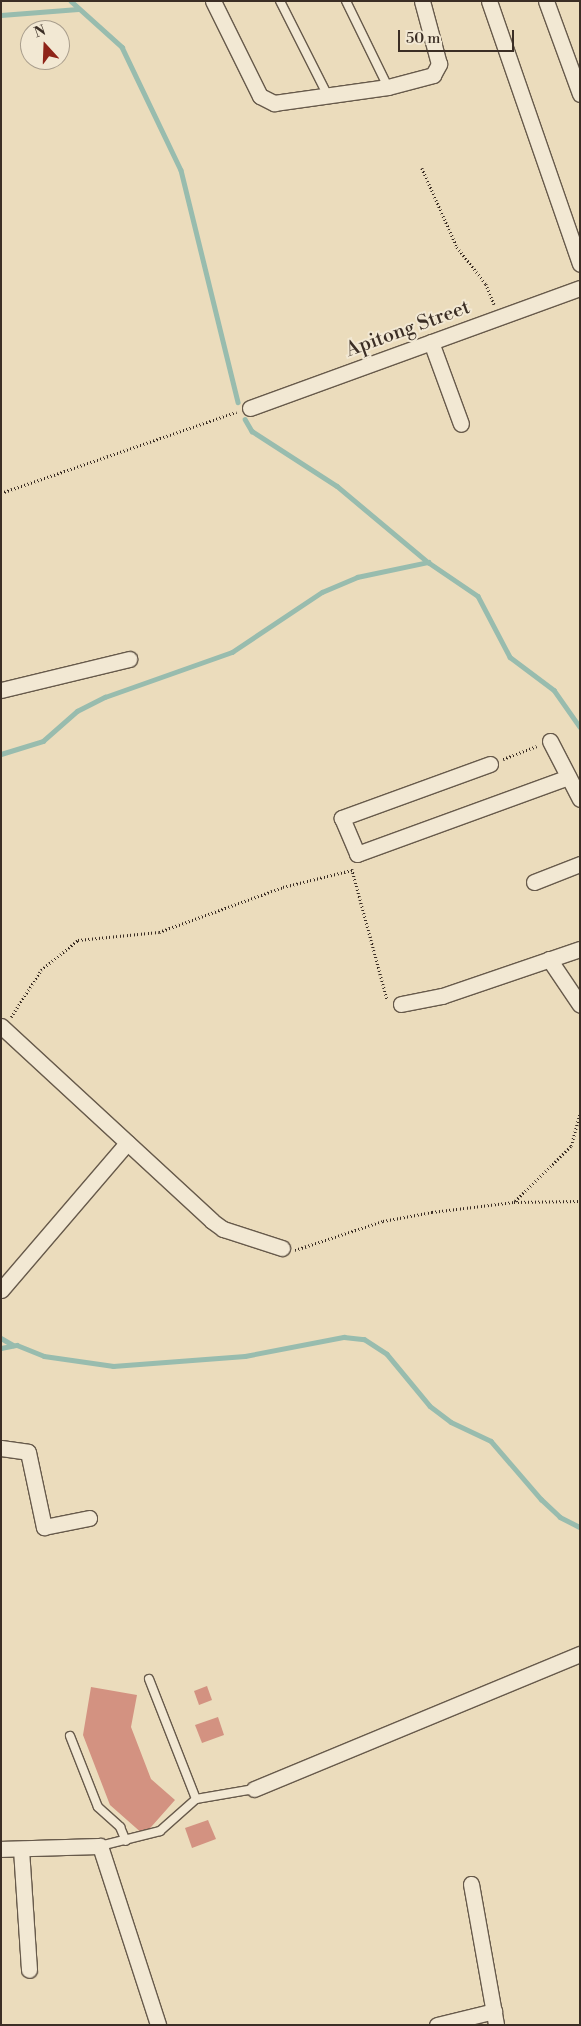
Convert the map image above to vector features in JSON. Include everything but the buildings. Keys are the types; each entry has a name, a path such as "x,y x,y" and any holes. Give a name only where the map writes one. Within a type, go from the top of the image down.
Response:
{"street":[{"path":"213,1 260,96 274,103 388,87 433,75 440,64 422,1"},
{"path":"489,1 580,264"},
{"path":"546,1 580,94"},
{"name":"Apitong Street","path":"250,408 580,288"},
{"path":"432,342 461,424"},
{"path":"1,690 128,659"},
{"path":"550,741 580,799"},
{"path":"490,764 342,818 357,854 568,777"},
{"path":"534,882 580,864"},
{"path":"401,1004 442,996 580,949"},
{"path":"549,959 580,1005"},
{"path":"3,1028 223,1229 282,1248"},
{"path":"1,1290 127,1143"},
{"path":"1,1448 28,1452 44,1528 89,1518"},
{"path":"254,1789 580,1654"},
{"path":"1,1849 100,1846 158,2025"},
{"path":"21,1849 29,1970"},
{"path":"438,2025 495,2018 471,1884"}],"lane":[{"path":"280,1 328,96"},
{"path":"346,1 388,87"},
{"path":"149,1679 196,1799"},
{"path":"70,1736 98,1807 120,1827 126,1841"},
{"path":"100,1846 160,1831 196,1799 254,1789"}],"path":[{"path":"422,168 457,247 486,284 497,318"},
{"path":"1,493 250,408"},
{"path":"490,764 550,741"},
{"path":"3,1028 40,970 78,940 159,932 283,887 352,870 385,997 401,1004"},
{"path":"514,1202 565,1154 580,1112"},
{"path":"282,1248 319,1246 383,1221 514,1202 580,1201"}],"waterway":[{"path":"71,1 122,47 181,170 238,402"},
{"path":"1,15 78,9"},
{"path":"245,419 252,431 337,486 428,562 478,596 510,657 554,690 580,727"},
{"path":"1,754 43,741 77,711 105,697 232,652 322,592 357,577 428,562"},
{"path":"1,1348 17,1345 44,1356 113,1366 245,1356 344,1337 364,1339 387,1354 430,1406 451,1422 491,1441 541,1499 560,1517 580,1527"},
{"path":"1,1338 13,1345"}]}
